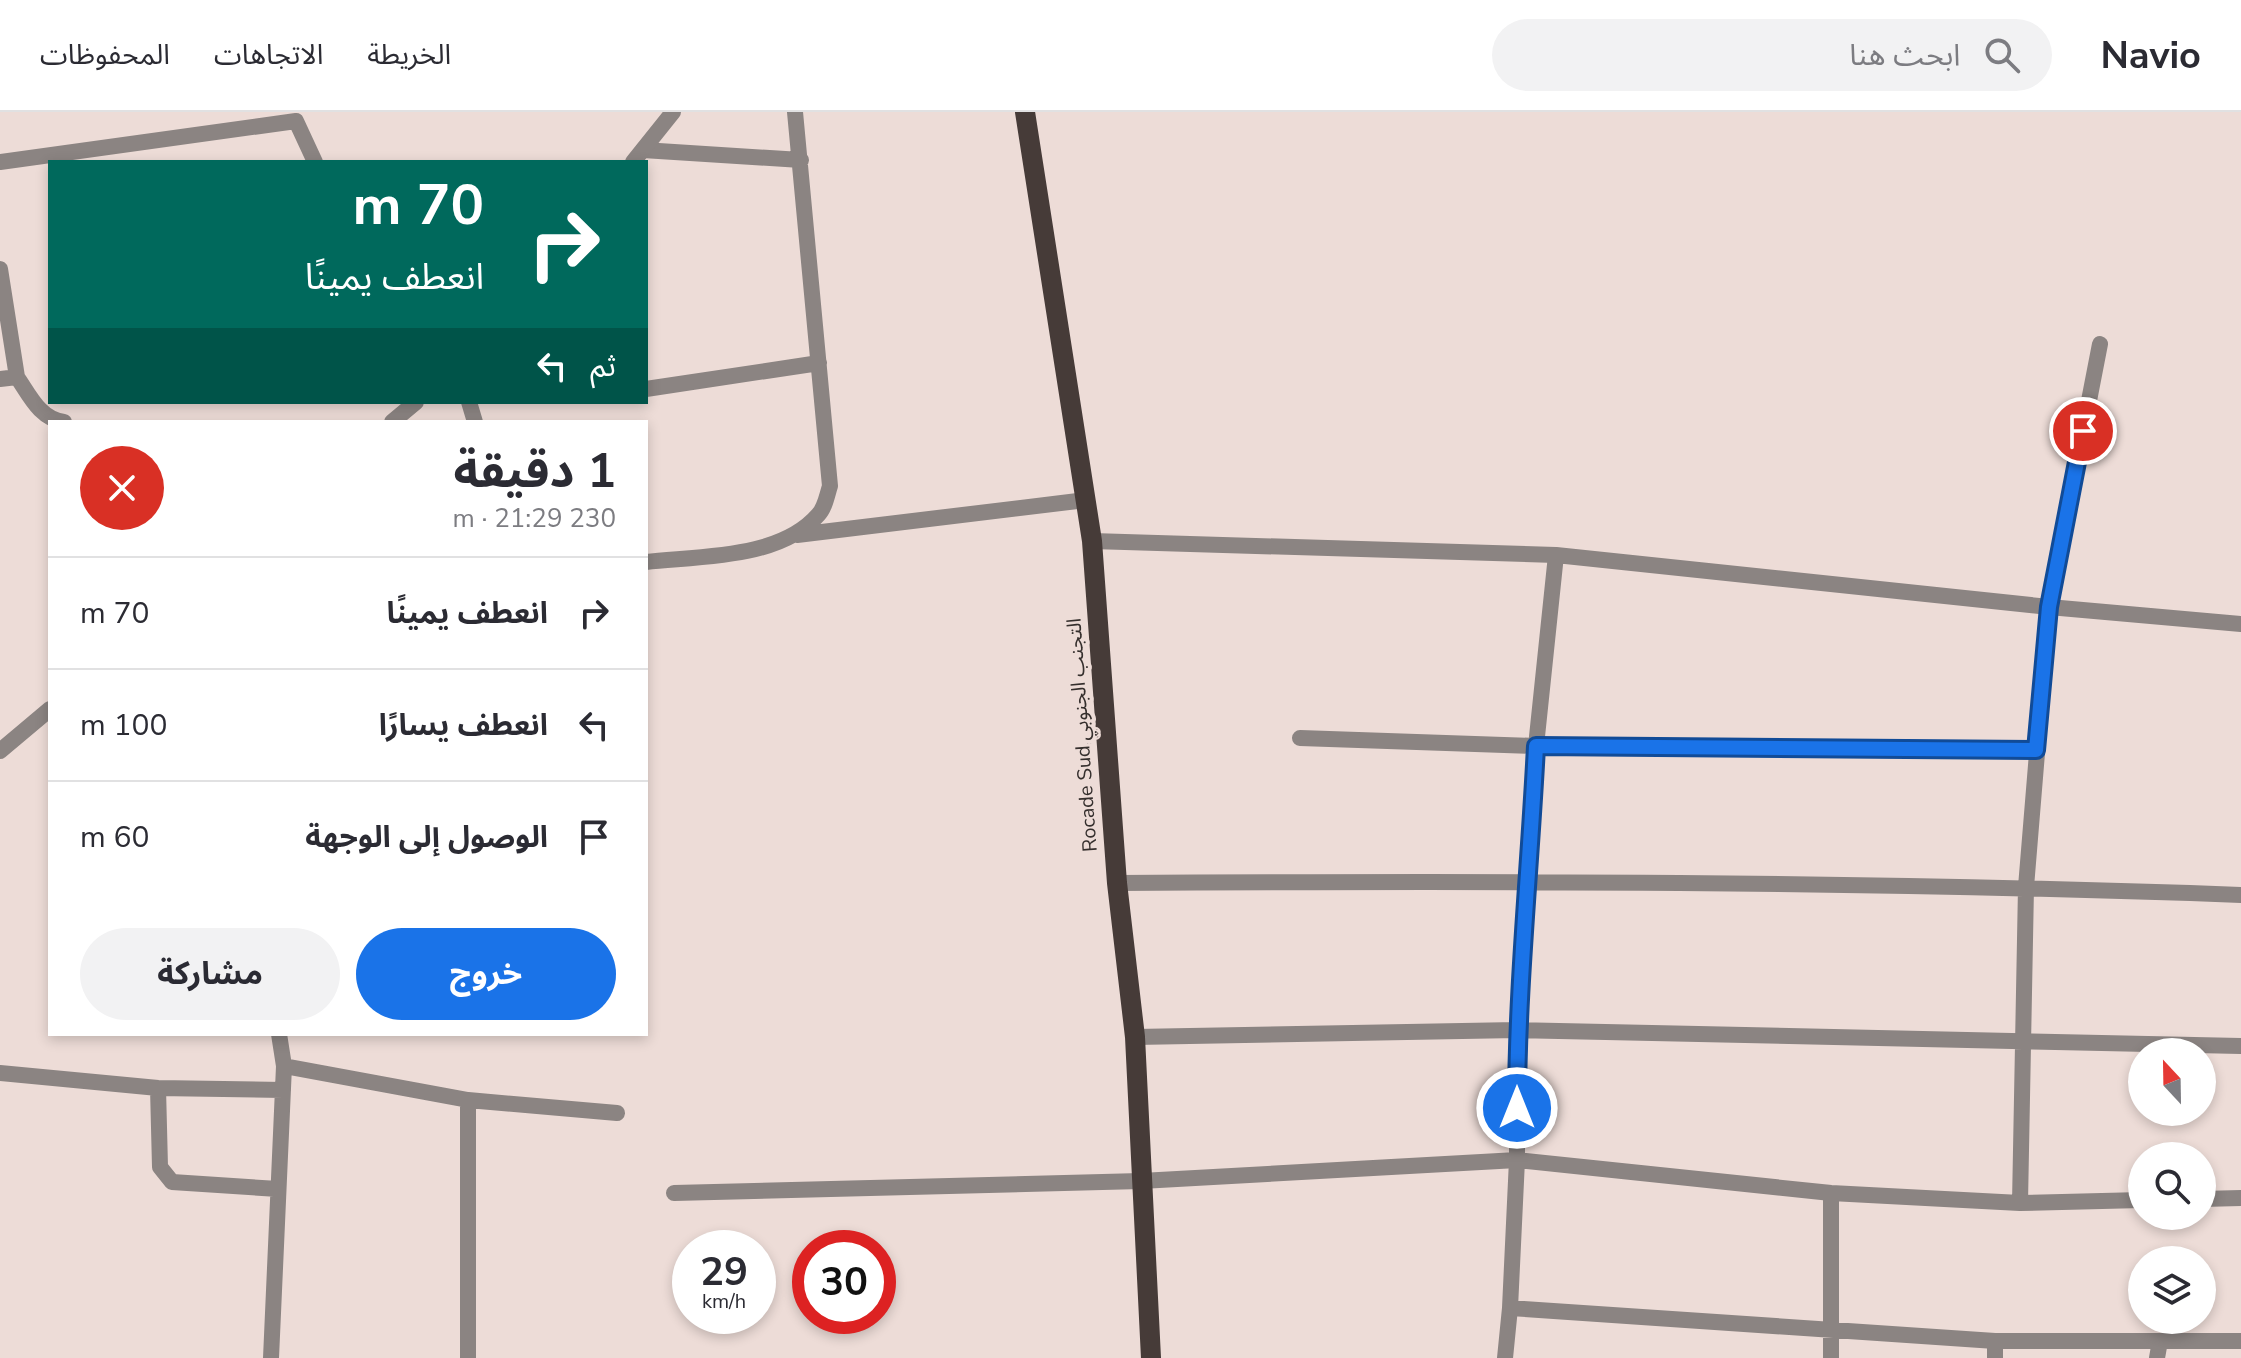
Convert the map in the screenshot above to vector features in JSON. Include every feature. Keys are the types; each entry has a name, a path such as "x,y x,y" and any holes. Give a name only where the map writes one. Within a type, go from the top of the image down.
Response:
{"main road":[{"name":"Rocade Sud,التجنب الجنوبي","path":"1025,112 1092,541 1117,883 1135,1037 1151,1358"}],"street":[{"path":"638,156 673,112"},
{"path":"795,112 830,486 821,513 795,535"},
{"path":"0,162 295,117 314,160"},
{"path":"638,156 801,160"},
{"path":"0,269 17,377 50,420"},
{"path":"2020,1203 2026,887 2049,607 2100,344"},
{"path":"648,389 819,363"},
{"path":"0,379 17,377"},
{"path":"394,420 414,404"},
{"path":"648,562 762,549 795,535 1086,500"},
{"path":"1092,541 1556,555 2241,624"},
{"path":"1505,1358 1517,1160 1517,1030 1536,746 1556,555"},
{"path":"0,751 48,711"},
{"path":"1300,738 1536,746 2036,750"},
{"path":"1117,883 1529,880 2026,887 2241,895"},
{"path":"1135,1037 1517,1030 2241,1046"},
{"path":"271,1358 284,1066 279,1036"},
{"path":"284,1066 468,1100 617,1113"},
{"path":"0,1073 158,1088 283,1090"},
{"path":"158,1088 160,1167 172,1182 278,1189"},
{"path":"468,1100 468,1358"},
{"path":"674,1193 1141,1181 1517,1160 1831,1193 2020,1203 2128,1200"},
{"path":"1831,1193 1831,1358"},
{"path":"2216,1199 2241,1198"},
{"path":"1510,1308 1832,1332 1995,1350 2160,1341 2241,1341"},
{"path":"2157,1358 2160,1341"}],"route":[{"path":"1517,1108 1517,1030 1536,746 2036,750 2049,607 2083,431"}]}
